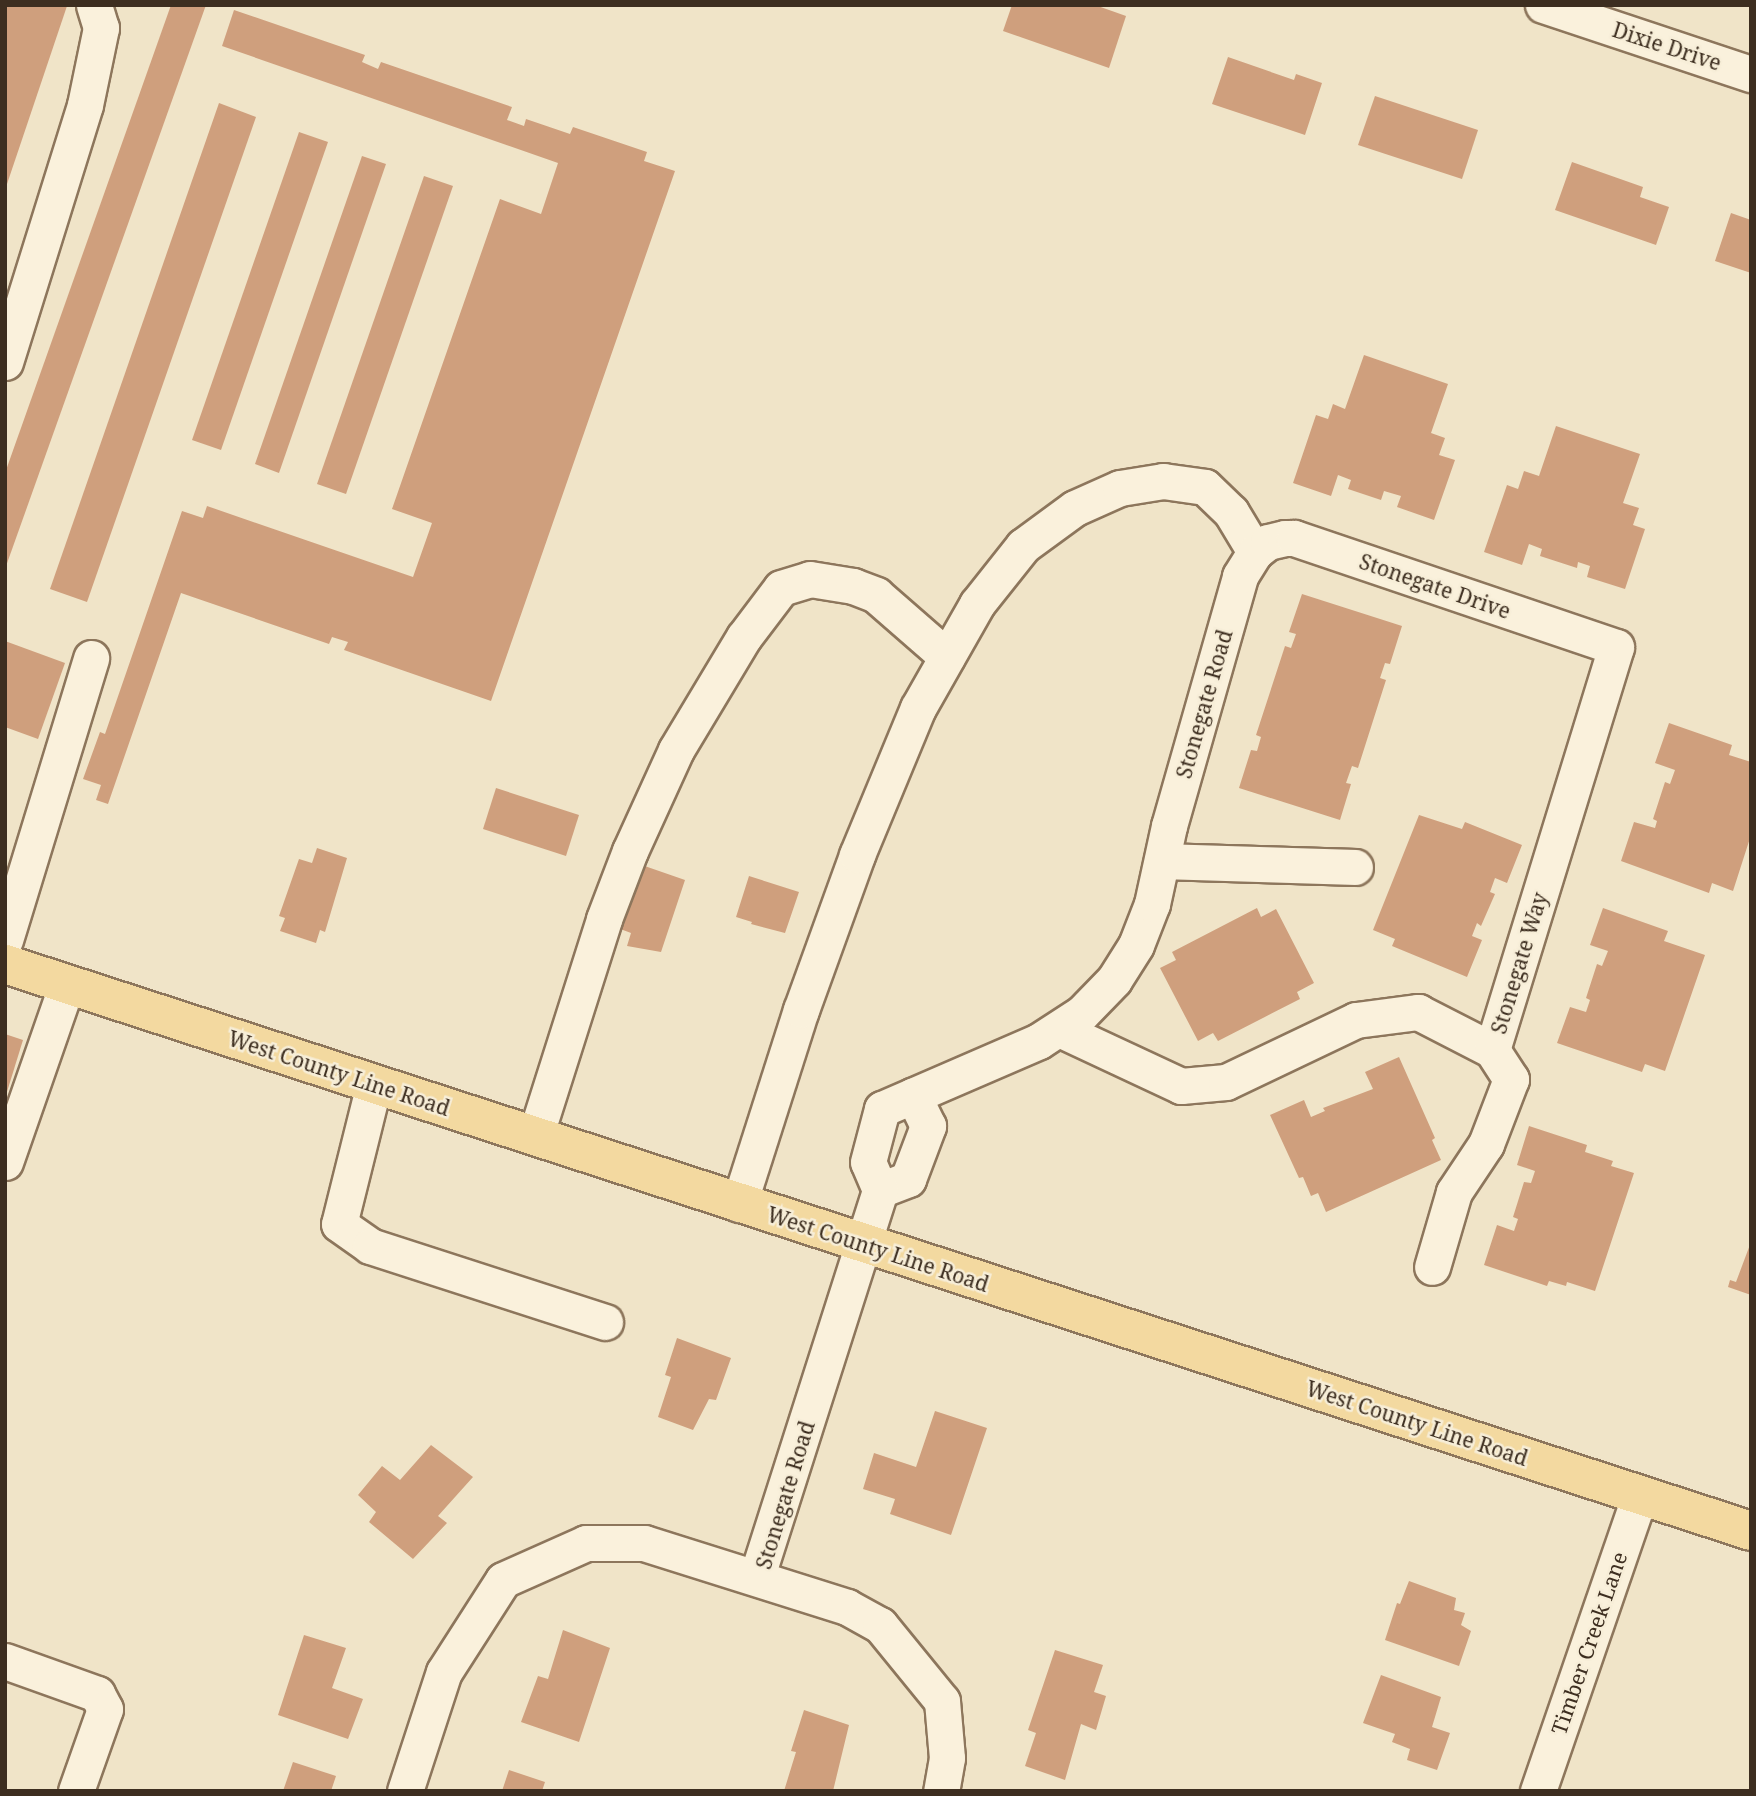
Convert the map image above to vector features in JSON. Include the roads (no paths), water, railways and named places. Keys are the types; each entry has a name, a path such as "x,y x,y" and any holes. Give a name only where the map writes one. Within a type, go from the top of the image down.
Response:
{"main road":[{"name":"West County Line Road","path":"5,964 1751,1531"}],"street":[{"path":"5,362 85,105 101,28 93,5"},
{"name":"Dixie Drive","path":"1543,5 1751,74"},
{"path":"739,1204 801,1010 857,855 918,708 977,604 1023,546 1075,508 1120,488 1163,481 1205,487 1231,512 1255,552"},
{"name":"Stonegate Drive","path":"1255,552 1268,542 1294,538 1616,647"},
{"name":"Stonegate Road","path":"942,1791 947,1758 942,1701 880,1625 847,1607 757,1576 880,1190 868,1162 882,1109 1059,1029 1099,997 1127,960 1147,918 1240,576 1255,552"},
{"path":"535,1138 604,919 635,840 681,740 744,637 781,588 810,579 853,586 876,596 947,657"},
{"name":"Stonegate Way","path":"1432,1267 1454,1192 1486,1144 1511,1079 1492,1050 1616,647"},
{"path":"5,940 91,658"},
{"path":"1162,861 1355,867"},
{"path":"5,1162 67,984"},
{"path":"1059,1029 1181,1086 1226,1082 1356,1020 1418,1012 1492,1050"},
{"path":"374,1084 339,1224 370,1246 605,1322"},
{"path":"880,1190 908,1179 928,1126 913,1096"},
{"name":"Timber Creek Lane","path":"1538,1791 1640,1495"},
{"path":"405,1791 444,1672 503,1580 586,1543 644,1543 757,1576"},
{"path":"5,1661 97,1694 104,1709 76,1791"}]}
